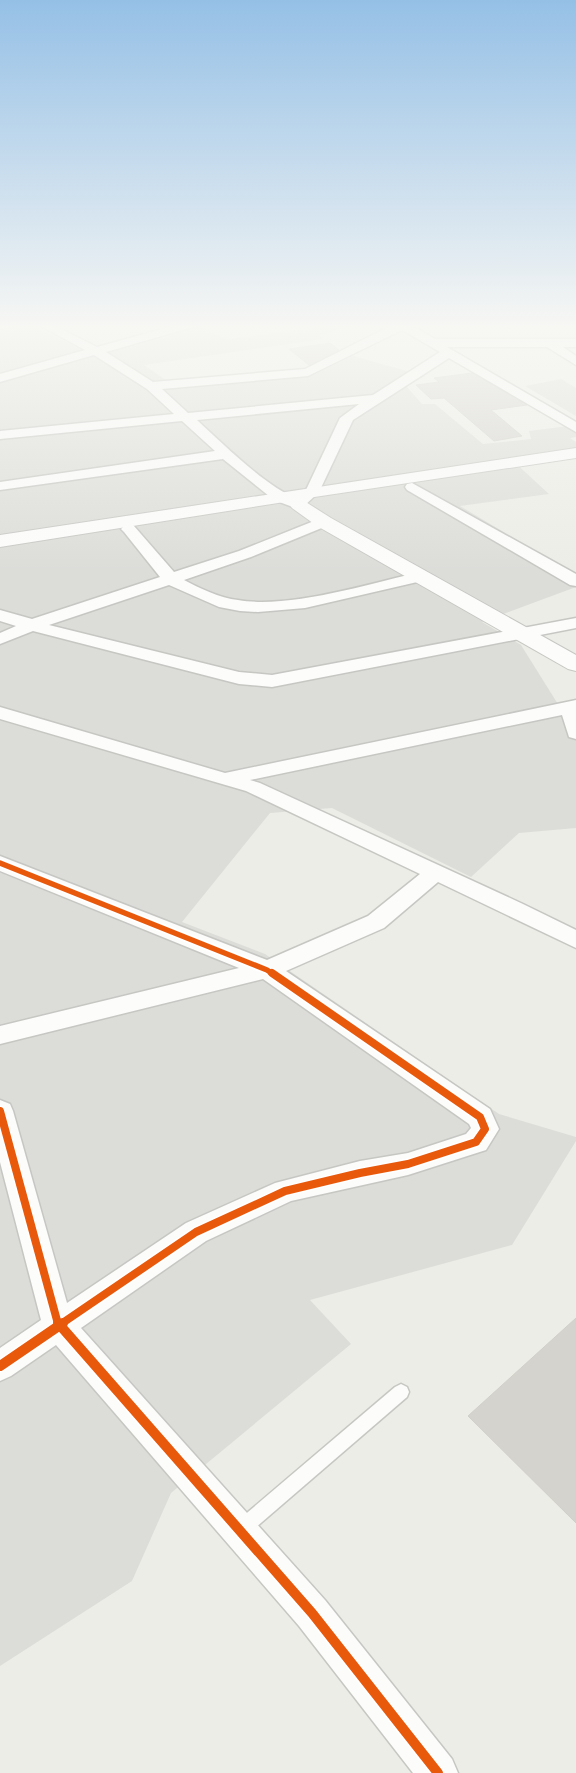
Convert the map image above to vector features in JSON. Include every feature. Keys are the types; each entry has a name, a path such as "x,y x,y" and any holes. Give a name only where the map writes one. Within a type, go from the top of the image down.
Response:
{"street":[{"path":"173,406 226,454 279,497"},
{"path":"0,435 310,406"},
{"path":"305,498 348,418 367,406"},
{"path":"539,406 576,428"},
{"path":"0,549 576,453"},
{"path":"0,486 226,454"},
{"path":"0,541 279,497 305,498 412,487 576,463"},
{"path":"412,487 576,581"},
{"path":"305,498 324,522 576,664"},
{"path":"0,639 32,626 245,554 324,522"},
{"path":"129,529 171,579 182,586 225,603 258,607 329,599 420,577"},
{"path":"0,615 32,626 240,678 272,682 576,623"},
{"path":"225,779 572,706 576,732"},
{"path":"2,717 253,787 515,909 576,940"},
{"path":"0,863 267,970 480,1117 484,1129 476,1142 408,1164 360,1173 286,1191 214,1223 196,1232 0,1366"},
{"path":"0,1035 267,970 376,922 436,872"},
{"path":"0,1111 58,1325 312,1612 438,1773"}],"lane":[{"path":"239,1531 401,1392"}],"shaded area":[{"path":"0,406 437,406 483,444 531,439 529,431 576,425 576,437 570,438 576,442 576,450 511,459 549,494 460,506 576,575 576,587 482,622 521,645 576,733 576,828 519,833 471,877 332,808 270,813 182,922 265,954 499,1114 576,1137 576,1141 512,1245 310,1300 351,1344 171,1493 132,1581 0,1666"},
{"path":"559,406 576,406 576,416"}],"building":[{"path":"453,406 522,406 491,410 522,436 494,441"},
{"path":"576,1318 576,1523 468,1416"}],"cycle path":[{"path":"0,863 267,970 480,1117 485,1129 476,1142 408,1164 360,1173 285,1191 196,1232 0,1366"},
{"path":"0,1111 58,1325 312,1613 438,1773"}]}
